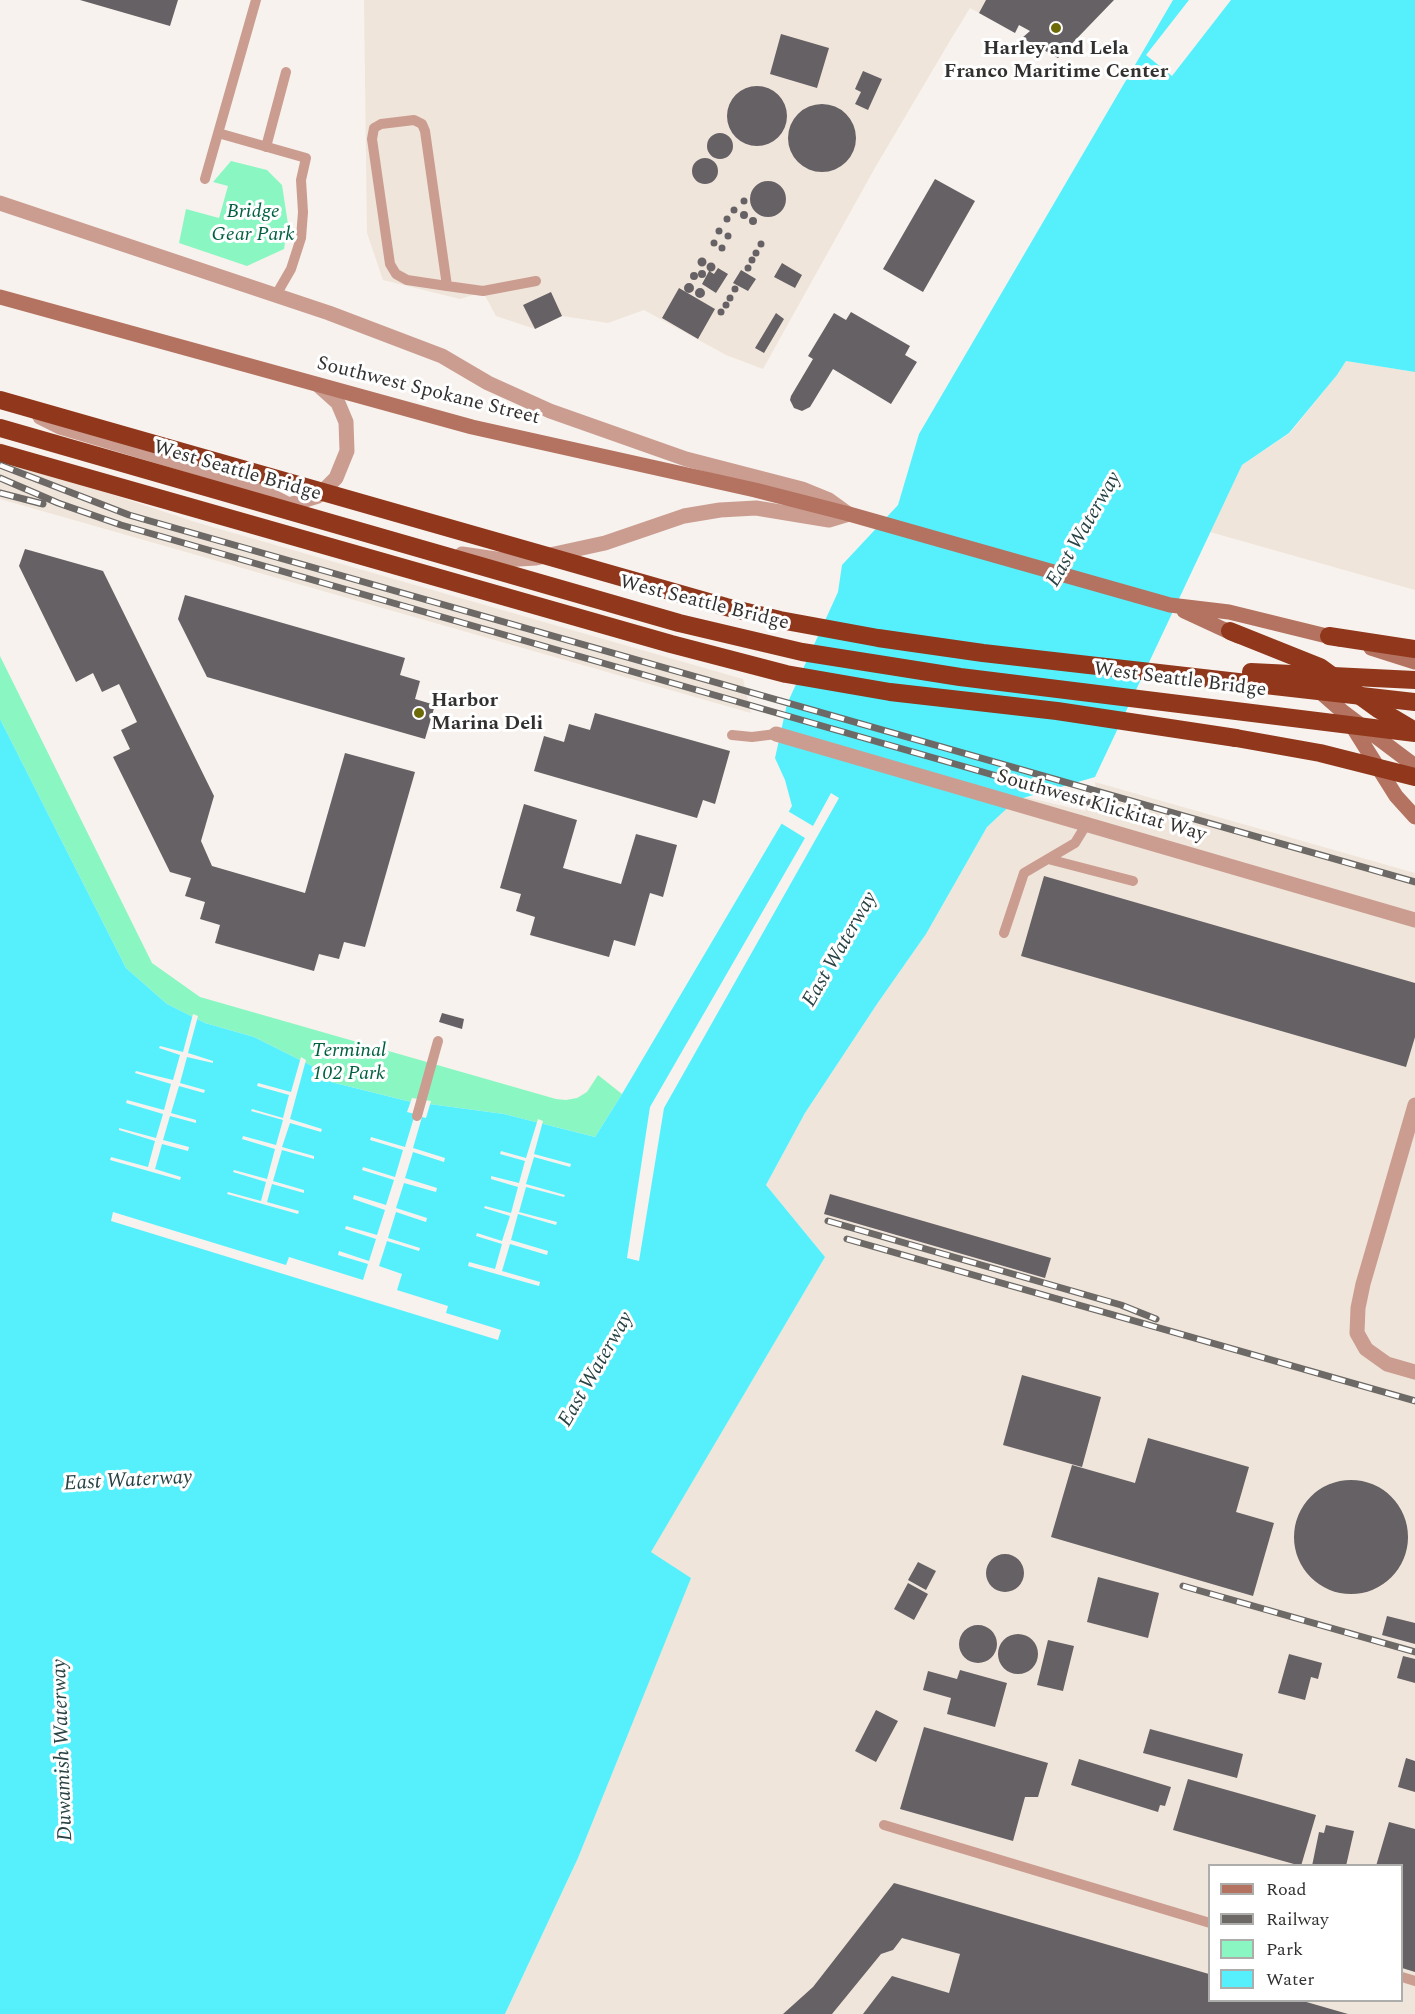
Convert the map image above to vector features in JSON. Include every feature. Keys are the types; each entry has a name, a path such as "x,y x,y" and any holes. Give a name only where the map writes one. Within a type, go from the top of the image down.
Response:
{"highway":[{"name":"West Seattle Bridge","path":"0,400 726,607 780,620 878,638 1415,702"},
{"name":"West Seattle Bridge","path":"0,428 679,623 802,652 971,678 1415,732"},
{"path":"0,453 670,644 786,674 890,692 1058,711 1236,738 1320,753 1415,777"},
{"path":"1230,631 1320,667 1378,709 1415,732"},
{"path":"1329,636 1415,649"},
{"path":"1094,665 1415,680"}],"main road":[{"name":"Southwest Spokane Street","path":"0,297 472,427 755,490 849,514 1170,605"},
{"path":"1170,605 1230,631 1287,663 1342,711 1415,766"},
{"path":"1170,605 1229,612 1329,636 1415,662"},
{"path":"1342,711 1396,796 1415,817"}],"street":[{"path":"1,203 276,295 442,356 488,383 550,411 686,459 802,489 829,500 849,514"},
{"path":"0,392 12,402 60,428 242,481 289,505 318,496 336,477 347,451 346,422 338,403 318,386"},
{"path":"0,421 237,492 457,553 503,560 536,558 605,543 684,516 720,510 756,508 829,520 849,514"},
{"name":"Southwest Klickitat Way","path":"776,734 1415,920"},
{"path":"1415,1105 1363,1284 1358,1308 1358,1333 1366,1348 1387,1364 1415,1372"}],"lane":[{"path":"205,179 256,0"},
{"path":"266,147 286,72"},
{"path":"447,286 425,131 422,124 414,120 381,124 374,128 372,139 390,264 396,274 407,280 447,286 483,291 536,281"},
{"path":"218,133 306,158 301,180 303,212 301,238 291,269 276,295"},
{"path":"732,735 776,734"},
{"path":"1004,933 1024,873 1075,843 1086,825"},
{"path":"1048,859 1133,881"},
{"path":"417,1116 438,1041"},
{"path":"884,1825 1208,1923"}],"shaded area":[{"path":"364,0 986,0 979,13 970,8 954,34 876,166 763,369 726,355 644,310 608,323 562,316 535,329 496,316 483,292 460,299 383,280 367,233"},
{"path":"1346,361 1415,372 1415,590 1210,532 1242,465 1290,433"},
{"path":"0,442 65,479 195,522 743,679 751,713 0,499"},
{"path":"1095,782 1415,873 1415,2014 505,2014 578,1858 690,1578 650,1552 825,1257 766,1185 805,1113 926,934 987,827 1016,800 1025,797 1085,811 1096,792"}],"green space":[{"name":"Bridge Gear Park","path":"231,161 267,170 282,185 288,224 284,249 247,266 179,243 186,209 219,218 228,186 213,182"},
{"name":"Terminal 102 Park","path":"0,656 152,963 200,997 556,1099 577,1098 587,1092 598,1075 622,1094 595,1137 504,1114 407,1101 331,1082 314,1067 254,1037 205,1023 167,1004 126,968 0,719"}],"water":[{"path":"1173,0 1415,0 1415,372 1346,361 1289,433 1242,465 1095,777 1016,800 987,827 926,934 805,1113 766,1185 825,1257 651,1552 691,1578 578,1858 505,2014 0,2014 0,719 126,968 167,1004 205,1023 254,1037 314,1067 331,1082 407,1101 504,1114 595,1137 792,806 785,780 775,758 787,704 838,592 842,565 898,505 919,434"}],"pier":[{"path":"1189,0 1231,0 1172,76 1146,55"},
{"path":"831,793 839,798 664,1108 639,1261 627,1258 650,1107 805,838 779,822 786,810 813,826"},
{"path":"193,1014 198,1016 188,1053 213,1061 213,1063 187,1057 180,1083 205,1090 204,1093 179,1086 171,1113 196,1120 196,1123 170,1116 163,1140 189,1147 188,1151 162,1144 155,1169 181,1177 180,1180 110,1160 111,1157 148,1167 155,1141 119,1130 119,1128 156,1138 163,1114 126,1103 127,1100 164,1110 171,1084 135,1073 136,1071 173,1080 180,1055 159,1048 160,1046 183,1052"},
{"path":"301,1057 306,1060 290,1119 322,1129 321,1132 290,1123 282,1147 314,1156 314,1159 282,1150 273,1181 304,1190 304,1193 272,1184 267,1202 299,1211 298,1214 227,1194 228,1192 261,1201 266,1182 233,1172 234,1170 267,1179 275,1149 242,1139 243,1136 276,1145 283,1120 251,1111 252,1109 283,1118 289,1095 257,1086 258,1083 291,1092"},
{"path":"412,1098 431,1101 426,1118 422,1117 413,1148 445,1158 444,1162 413,1152 405,1178 437,1188 436,1192 404,1183 396,1208 427,1218 426,1222 396,1212 388,1238 420,1248 419,1251 387,1241 379,1266 402,1274 397,1290 448,1306 446,1313 501,1330 498,1340 111,1221 113,1212 286,1265 289,1257 363,1280 368,1264 338,1255 339,1251 369,1261 376,1239 345,1229 346,1226 377,1235 385,1210 353,1199 354,1195 386,1205 394,1180 362,1170 363,1167 395,1177 403,1150 370,1140 371,1137 405,1147 415,1114 407,1112"},
{"path":"538,1119 543,1121 534,1154 571,1164 570,1167 534,1157 526,1184 565,1195 564,1197 526,1187 519,1212 557,1222 556,1225 518,1214 511,1240 548,1251 547,1255 510,1244 502,1271 540,1282 539,1286 468,1266 469,1262 495,1269 502,1244 476,1236 477,1233 502,1241 510,1216 484,1208 485,1206 511,1213 518,1187 491,1179 491,1176 519,1183 525,1161 500,1154 501,1151 526,1158"}],"building":[{"path":"80,0 178,0 170,26"},
{"name":"Harley and Lela Franco Maritime Center","path":"986,0 1114,0 1058,58 1022,38 1030,31 1019,25 1015,33 979,13"},
{"path":"781,34 829,48 817,88 770,74"},
{"path":"863,71 882,79 868,110 855,104 861,92 855,89"},
{"path":"751,86 763,86 774,91 782,99 787,116 785,128 774,141 763,146 751,146 740,141 732,133 727,122 727,110 732,99 740,91"},
{"path":"822,104 835,106 846,114 854,125 856,138 854,151 846,162 835,170 822,172 809,170 798,162 790,151 788,138 790,125 798,114 809,106"},
{"path":"720,133 729,137 733,146 729,155 720,159 711,155 707,146 711,137"},
{"path":"705,158 714,162 718,171 714,180 705,184 696,180 692,171 696,162"},
{"path":"935,179 975,201 923,292 883,269"},
{"path":"768,181 781,186 786,199 781,212 768,217 755,212 750,199 755,186"},
{"path":"744,198 747,201 744,204 741,201"},
{"path":"734,206 738,210 734,214 730,210"},
{"path":"744,211 748,215 744,219 740,215"},
{"path":"727,215 731,219 727,223 723,219"},
{"path":"753,217 757,221 753,225 749,221"},
{"path":"719,227 723,231 719,235 715,231"},
{"path":"728,232 732,236 728,240 724,236"},
{"path":"714,239 718,243 714,247 710,243"},
{"path":"761,240 765,244 761,248 757,244"},
{"path":"722,244 726,248 722,252 718,248"},
{"path":"756,249 760,253 756,257 752,253"},
{"path":"752,256 756,260 752,264 748,260"},
{"path":"702,258 706,262 702,266 698,262"},
{"path":"711,263 715,267 711,271 707,267"},
{"path":"782,263 802,275 795,288 774,277"},
{"path":"748,264 752,268 748,272 744,268"},
{"path":"718,268 728,274 716,293 702,284 709,271 714,274"},
{"path":"702,270 706,274 702,278 698,274"},
{"path":"741,270 756,279 748,291 733,283"},
{"path":"694,272 698,276 694,280 690,276"},
{"path":"689,283 694,288 689,293 684,288"},
{"path":"735,285 739,289 735,293 731,289"},
{"path":"679,288 715,309 698,339 662,318"},
{"path":"700,288 704,289 704,297 700,298 696,297 695,293 696,289"},
{"path":"551,292 562,316 535,329 523,305"},
{"path":"730,294 734,298 730,302 726,298"},
{"path":"726,301 730,305 726,309 722,305"},
{"path":"721,308 725,312 721,316 717,312"},
{"path":"851,312 910,346 905,355 917,362 891,404 833,369 810,407 802,411 794,408 790,400 791,396 813,359 808,356 834,313 846,320"},
{"path":"776,313 784,319 764,353 755,348"},
{"path":"25,549 103,571 214,796 201,841 212,866 305,893 345,753 415,772 365,947 344,942 339,959 319,954 314,971 215,943 220,925 200,919 205,902 185,896 191,878 170,872 113,757 130,749 121,730 137,722 119,684 102,692 93,673 76,682 19,566"},
{"path":"185,595 405,658 400,675 420,681 415,699 435,705 425,739 207,677 178,619"},
{"path":"595,713 730,751 715,804 703,800 697,818 534,771 544,736 564,742 569,724 590,730"},
{"path":"524,804 577,820 563,868 621,884 636,834 677,845 663,897 650,893 635,946 614,940 609,957 530,935 535,917 516,911 521,894 500,888"},
{"path":"1044,876 1415,983 1415,1037 1406,1067 1021,956"},
{"path":"442,1013 464,1019 462,1029 439,1022"},
{"path":"830,1194 1051,1258 1045,1278 824,1214"},
{"path":"1022,1375 1101,1397 1082,1467 1003,1445"},
{"path":"1148,1438 1249,1467 1236,1512 1274,1523 1253,1596 1051,1537 1072,1465 1135,1483"},
{"path":"1351,1480 1373,1485 1391,1497 1403,1515 1408,1537 1403,1559 1391,1577 1373,1589 1351,1594 1329,1589 1311,1577 1299,1559 1294,1537 1299,1515 1311,1497 1329,1485"},
{"path":"1005,1554 1018,1560 1024,1573 1018,1586 1005,1592 992,1586 986,1573 992,1560"},
{"path":"918,1562 936,1571 926,1590 908,1580"},
{"path":"1098,1577 1159,1593 1148,1638 1087,1622"},
{"path":"908,1583 928,1594 914,1620 894,1609"},
{"path":"1387,1616 1415,1623 1415,1644 1382,1635"},
{"path":"978,1625 992,1630 997,1644 992,1658 978,1663 964,1658 959,1644 964,1630"},
{"path":"1018,1634 1026,1635 1032,1640 1037,1646 1037,1662 1032,1668 1026,1673 1018,1674 1010,1673 1004,1668 999,1662 998,1654 999,1646 1004,1640 1010,1635"},
{"path":"1048,1640 1074,1646 1063,1691 1037,1685"},
{"path":"1289,1654 1322,1663 1318,1679 1311,1677 1305,1700 1278,1693"},
{"path":"1403,1656 1415,1659 1415,1683 1397,1678"},
{"path":"960,1670 1007,1683 995,1727 947,1714 951,1698 923,1690 928,1671 957,1679"},
{"path":"876,1710 898,1721 876,1762 855,1751"},
{"path":"924,1727 1048,1763 1038,1797 1025,1797 1013,1841 900,1809"},
{"path":"1150,1729 1243,1754 1237,1778 1143,1753"},
{"path":"1406,1758 1415,1761 1415,1792 1398,1787"},
{"path":"1079,1759 1171,1787 1165,1806 1160,1805 1158,1812 1071,1785"},
{"path":"1188,1779 1316,1815 1302,1864 1294,1864 1173,1830"},
{"path":"1389,1822 1415,1829 1415,1972 1403,1968 1403,1864 1377,1864"},
{"path":"1326,1825 1354,1831 1346,1864 1312,1864 1319,1832 1324,1833"},
{"path":"894,1883 1208,1974 1208,2002 1306,2002 1348,2014 863,2014 892,1976 949,1993 960,1954 902,1938 893,1950 881,1954 832,2014 783,2014 813,1987"}],"railway":[{"path":"0,465 129,515 1415,882"},
{"path":"0,478 58,503 121,525 1091,803"},
{"path":"0,493 43,504"},
{"path":"828,1221 1121,1305 1156,1319"},
{"path":"847,1239 1415,1401"},
{"path":"1183,1586 1415,1652"}],"place":[{"name":"Harley and Lela Franco Maritime Center","path":"1056,28"},
{"name":"Harbor Marina Deli","path":"419,713"}],"water label":[{"name":"East Waterway","path":"1085,530"},
{"name":"East Waterway","path":"841,950"},
{"name":"East Waterway","path":"597,1370"},
{"name":"East Waterway","path":"128,1482"},
{"name":"Duwamish Waterway","path":"64,1750"}]}
